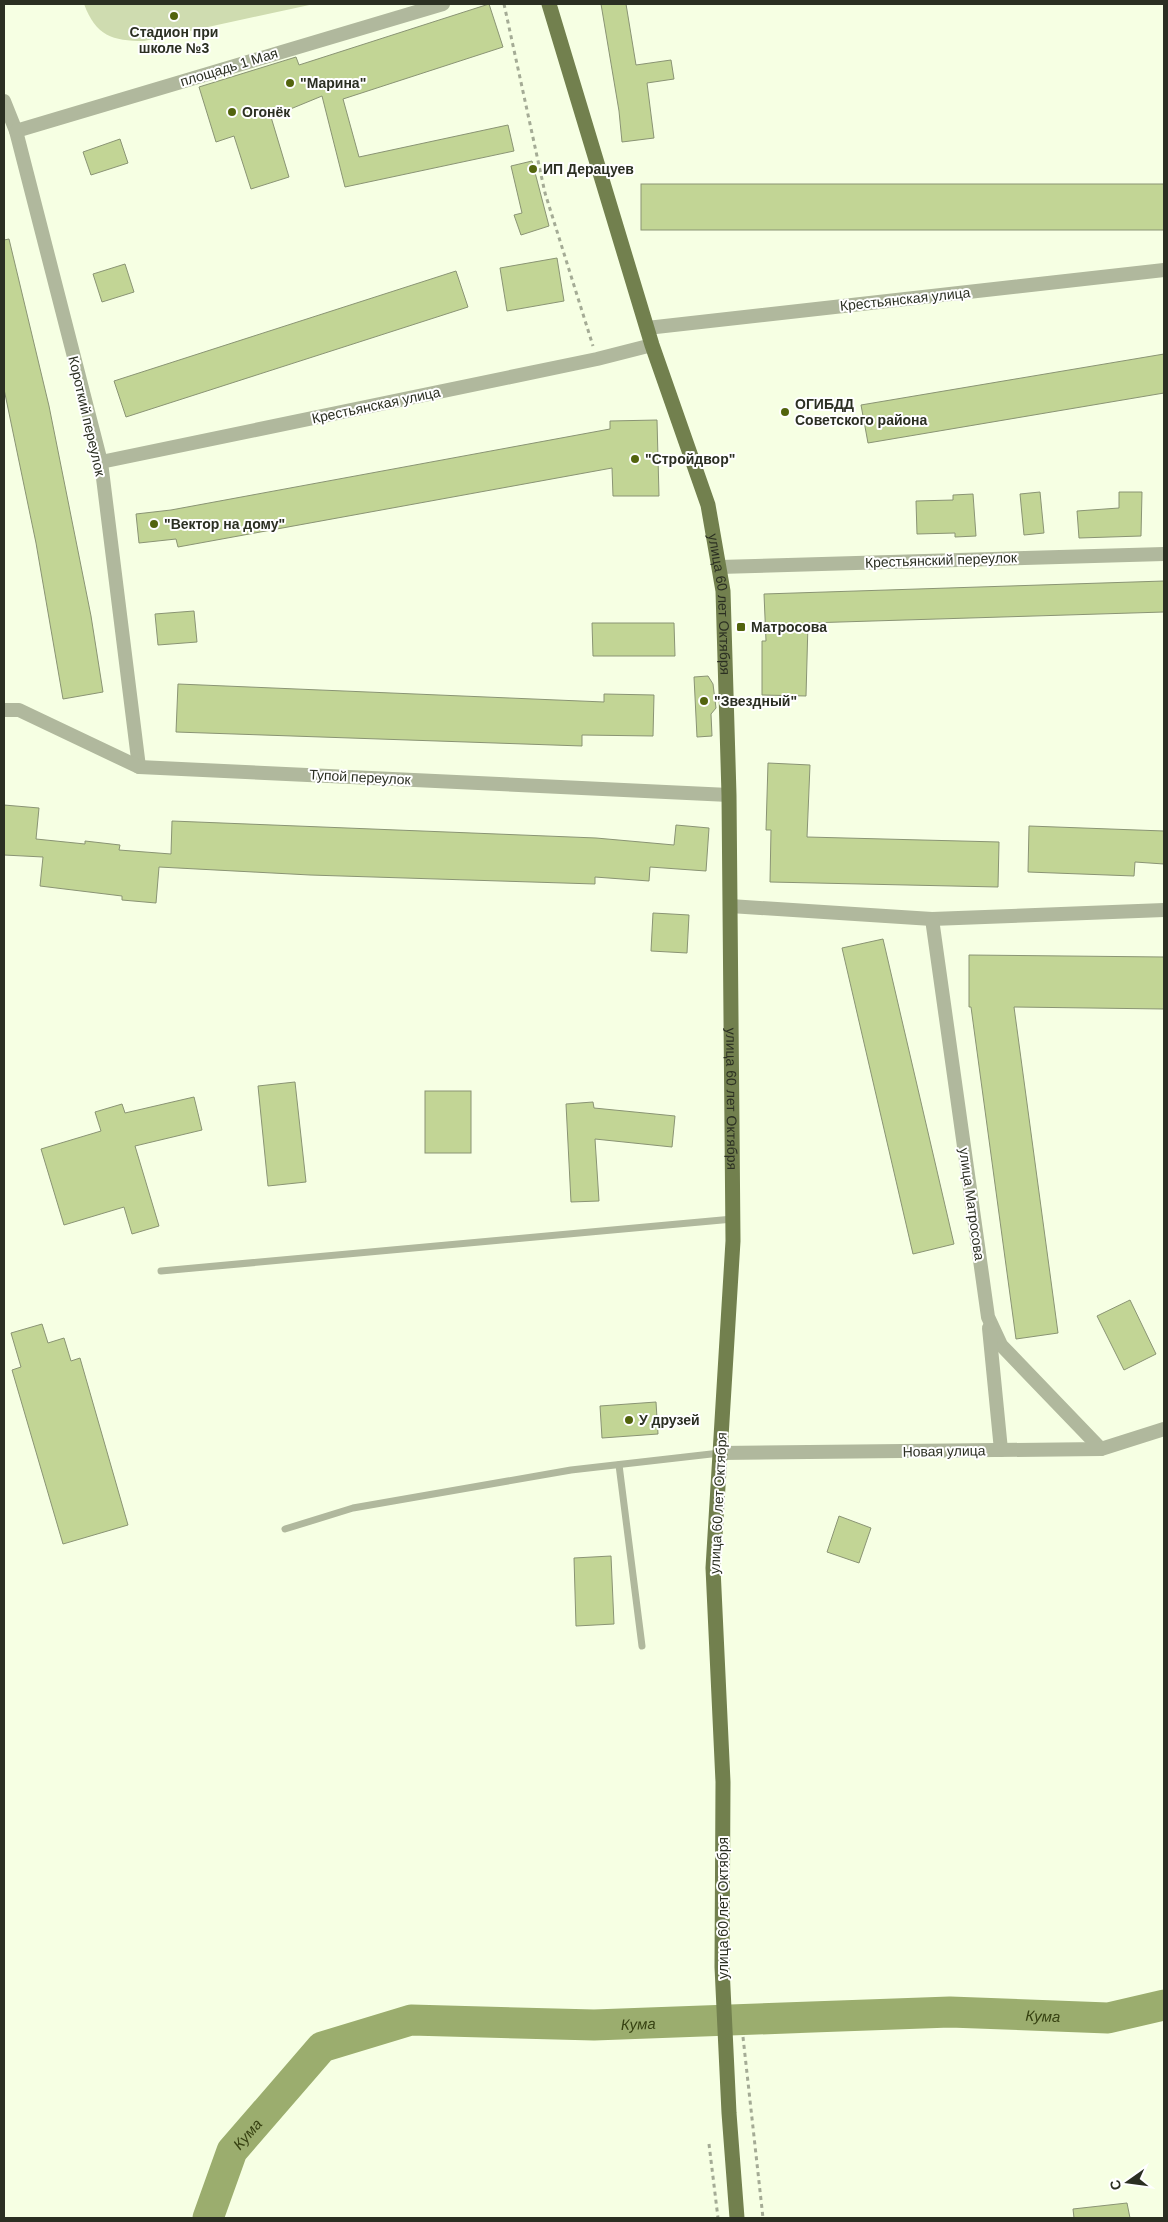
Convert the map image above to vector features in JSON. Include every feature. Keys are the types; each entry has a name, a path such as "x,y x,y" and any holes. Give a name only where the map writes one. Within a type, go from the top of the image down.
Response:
{"main road":[{"name":"улица 60 лет Октября","path":"549,4 652,345 708,505 723,591 729,795 733,1219 714,1568 724,1782 722,1967 729,2113 737,2218"}],"street":[{"name":"площадь 1 Мая","path":"16,131 443,4"},
{"name":"Короткий переулок","path":"4,101 16,131 100,462 139,767"},
{"name":"Крестьянская улица","path":"647,328 1164,270"},
{"name":"Крестьянская улица","path":"100,462 597,359 652,345"},
{"name":"Крестьянский переулок","path":"719,567 1164,554"},
{"name":"Тупой переулок","path":"4,710 19,710 139,767 729,795"},
{"path":"730,906 932,918 1164,910"},
{"name":"улица Матросова","path":"932,918 988,1317 1001,1345 1101,1449"},
{"path":"988,1317 1001,1450"},
{"name":"Новая улица","path":"720,1453 1101,1449 1164,1429"}],"lane":[{"path":"161,1271 733,1219"},
{"path":"284,1529 353,1508 571,1470 720,1453"},
{"path":"619,1465 642,1646"}],"path":[{"path":"504,4 545,193 597,359"},
{"path":"743,2032 748,2099 763,2218"},
{"path":"710,2144 718,2218"}],"green space":[{"name":"Стадион при школе №3","path":"84,4 314,4 144,41 133,41 114,38 100,30 89,15"}],"building":[{"path":"489,4 503,47 343,99 359,157 508,125 514,151 345,187 322,96 271,117 289,177 251,189 234,136 216,142 199,87 296,57 299,65"},
{"path":"601,4 626,4 636,65 671,60 674,79 647,83 654,138 622,142 619,111"},
{"path":"120,139 128,163 91,175 83,152"},
{"path":"532,161 549,226 521,235 514,215 522,213 511,166"},
{"path":"641,184 1164,184 1164,230 641,230"},
{"path":"9,239 49,406 91,616 103,692 63,699 36,543 4,389 4,240"},
{"path":"557,258 564,301 507,311 500,268"},
{"path":"125,264 134,292 102,302 93,274"},
{"path":"456,271 468,307 126,417 114,381"},
{"path":"1164,354 1164,393 868,443 861,405"},
{"path":"657,420 659,496 613,496 612,468 178,547 176,539 139,543 136,514 171,510 610,429 610,421"},
{"path":"1040,492 1044,533 1024,535 1020,494"},
{"path":"1119,492 1142,492 1141,536 1079,538 1077,511 1119,508"},
{"path":"973,494 976,536 955,537 955,533 917,534 916,501 953,500 953,495"},
{"path":"1164,581 1164,612 808,623 806,696 762,695 762,641 766,641 764,594"},
{"path":"194,611 197,642 158,645 155,614"},
{"path":"592,623 674,623 675,656 593,656"},
{"path":"708,676 713,684 716,708 711,714 712,736 697,737 694,677"},
{"path":"178,684 604,702 604,694 654,695 653,736 582,735 582,746 176,732"},
{"path":"768,763 810,765 807,837 999,842 998,887 770,882 771,830 766,830"},
{"path":"4,805 39,808 36,839 85,844 85,841 120,845 119,850 171,854 172,821 596,838 674,845 676,825 709,828 706,871 650,867 649,881 595,877 595,884 310,875 159,867 156,903 122,900 122,896 40,886 43,857 4,855"},
{"path":"1029,826 1164,831 1164,864 1135,862 1134,876 1028,872"},
{"path":"653,913 689,915 687,953 651,951"},
{"path":"883,939 954,1244 913,1254 842,948"},
{"path":"969,955 1164,957 1164,1009 1014,1007 1058,1333 1016,1339 971,1007 969,1007"},
{"path":"295,1082 306,1182 268,1186 258,1086"},
{"path":"425,1091 471,1091 471,1153 425,1153"},
{"path":"194,1097 202,1130 135,1146 159,1226 132,1234 124,1207 64,1225 41,1149 101,1131 95,1112 122,1104 125,1113"},
{"path":"593,1102 594,1108 675,1116 672,1147 595,1139 599,1201 571,1202 566,1104"},
{"path":"1130,1300 1156,1354 1124,1370 1097,1316"},
{"path":"42,1324 48,1343 64,1338 71,1361 80,1358 128,1525 63,1544 12,1370 21,1367 11,1333"},
{"name":"У друзей","path":"656,1402 658,1434 602,1438 600,1406"},
{"path":"839,1516 871,1528 859,1563 827,1552"},
{"path":"611,1556 614,1624 576,1626 574,1558"},
{"path":"1127,2203 1130,2218 1074,2218 1073,2209"}],"waterway":[{"name":"Кума","path":"208,2218 232,2151 322,2047 411,2020 594,2025 950,2012 1108,2018 1164,2005"}],"place":[{"name":"Стадион при школе №3","path":"174,16"},
{"name":"\"Марина\"","path":"290,83"},
{"name":"Огонёк","path":"232,112"},
{"name":"ИП Дерацуев","path":"533,169"},
{"name":"ОГИБДД Советского района","path":"785,412"},
{"name":"\"Стройдвор\"","path":"635,459"},
{"name":"\"Вектор на дому\"","path":"154,524"},
{"name":"Матросова","path":"741,627"},
{"name":"\"Звездный\"","path":"704,701"},
{"name":"У друзей","path":"629,1420"}]}
